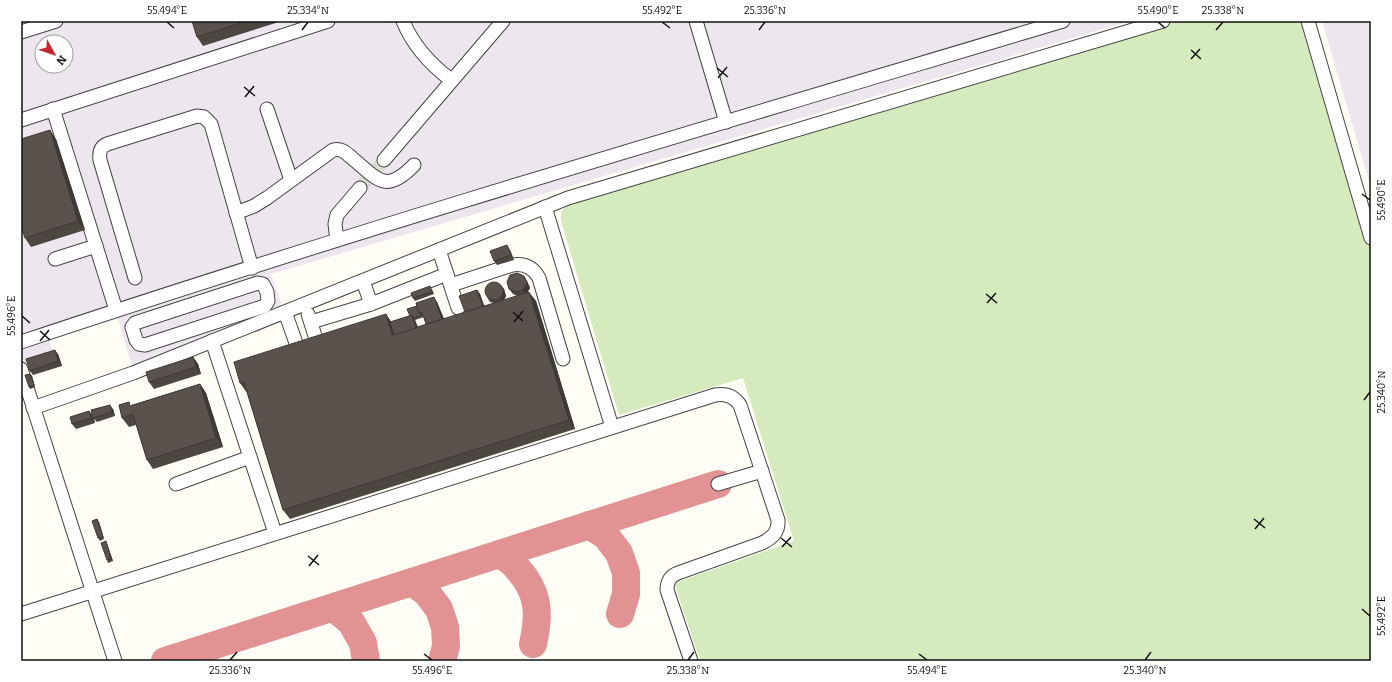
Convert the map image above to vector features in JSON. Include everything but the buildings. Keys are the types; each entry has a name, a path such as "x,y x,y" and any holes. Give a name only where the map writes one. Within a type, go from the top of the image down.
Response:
{"lane":[{"path":"21,32 56,21"},
{"path":"21,120 328,21"},
{"path":"403,21 421,52 451,80"},
{"path":"384,160 503,21"},
{"path":"696,21 726,122"},
{"path":"21,342 122,308 337,240 1063,21"},
{"path":"33,408 120,378 588,191 1163,21"},
{"path":"1308,21 1371,238"},
{"path":"267,108 291,180"},
{"path":"52,109 96,246 122,308 133,326 137,342 145,345 265,306 268,301 267,292 263,284 258,283 135,323 133,326"},
{"path":"135,278 100,156 101,149 104,146 197,116 204,117 211,124 252,268"},
{"path":"236,213 261,202 329,152 338,149 346,153 375,177 386,182 398,179 414,164"},
{"path":"337,240 336,218 338,212 360,188"},
{"path":"545,207 612,427"},
{"path":"55,259 96,246"},
{"path":"439,250 458,308"},
{"path":"311,322 449,280 512,265 525,265 536,272 539,278 563,358"},
{"path":"363,281 371,304"},
{"path":"304,304 316,339"},
{"path":"285,312 296,343"},
{"path":"212,341 275,533"},
{"path":"22,377 115,661"},
{"path":"21,614 612,427 715,395 727,394 732,396 740,405 778,520 777,530 775,534 762,543 678,572 673,575 667,584 667,590 691,661"},
{"path":"176,484 250,457"},
{"path":"718,484 762,471"}],"shaded area":[{"path":"21,21 1131,21 271,274 283,308 132,366 118,319 49,339 54,355 21,366"},
{"path":"1322,21 1371,21 1371,188"}],"green space":[{"path":"1177,21 1304,21 1371,249 1371,661 700,661 674,583 794,541 743,378 619,415 561,221 563,209 574,201"}],"taxiway":[{"path":"165,661 718,484"},
{"path":"589,525 606,536 619,553 626,573 626,594 620,614"},
{"path":"500,554 515,566 524,577 534,594 537,622 533,644"},
{"path":"412,582 427,593 439,609 445,627 446,646 442,661"},
{"path":"334,608 351,622 363,643 366,661"}],"tunnel":[{"path":"360,188 384,160"}]}
